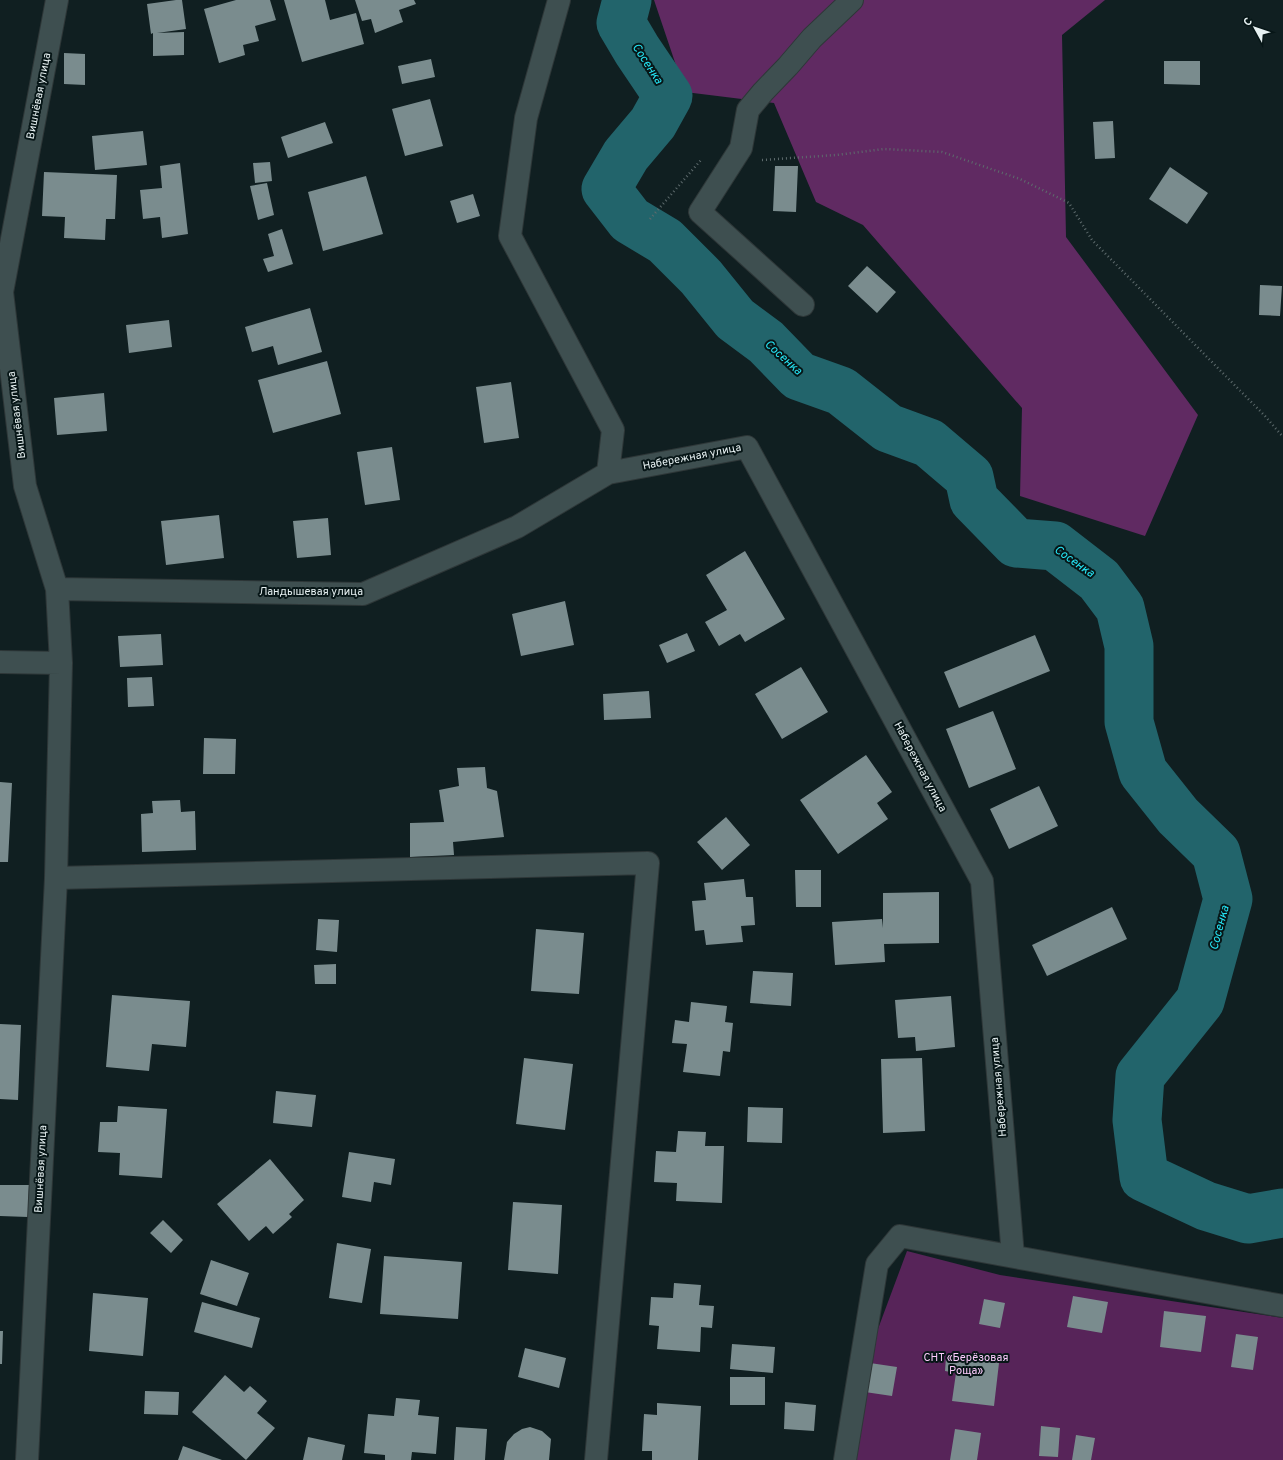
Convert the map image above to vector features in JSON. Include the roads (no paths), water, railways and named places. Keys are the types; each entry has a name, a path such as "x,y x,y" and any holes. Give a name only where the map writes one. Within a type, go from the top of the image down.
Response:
{"street":[{"name":"Вишнёвая улица","path":"27,1460 56,878 61,663 57,589 25,486 2,292 57,0"},
{"path":"559,0 526,118 510,236 613,430 608,473"},
{"path":"803,305 700,212 741,148 748,110 812,38 852,0"},
{"name":"Набережная улица","path":"608,473 747,447 982,881 1013,1256"},
{"name":"Ландышевая улица","path":"57,589 364,594 517,527 608,473"},
{"path":"0,662 61,663"},
{"path":"56,878 648,863 596,1460"},
{"path":"845,1460 877,1264 900,1236 1283,1306"}],"waterway":[{"name":"Сосенка","path":"627,0 621,23 668,96 653,123 626,155 606,189 630,220 665,241 701,277 735,319 766,342 799,376 841,391 888,428 929,443 969,477 974,500 1016,543 1055,546 1099,580 1120,608 1129,646 1129,722 1143,772 1178,816 1216,853 1228,899 1200,1001 1140,1076 1137,1120 1144,1177 1206,1206 1248,1219 1283,1213"}],"park label":[{"name":"СНТ «Берёзовая Роща»","path":"966,1364"}]}
